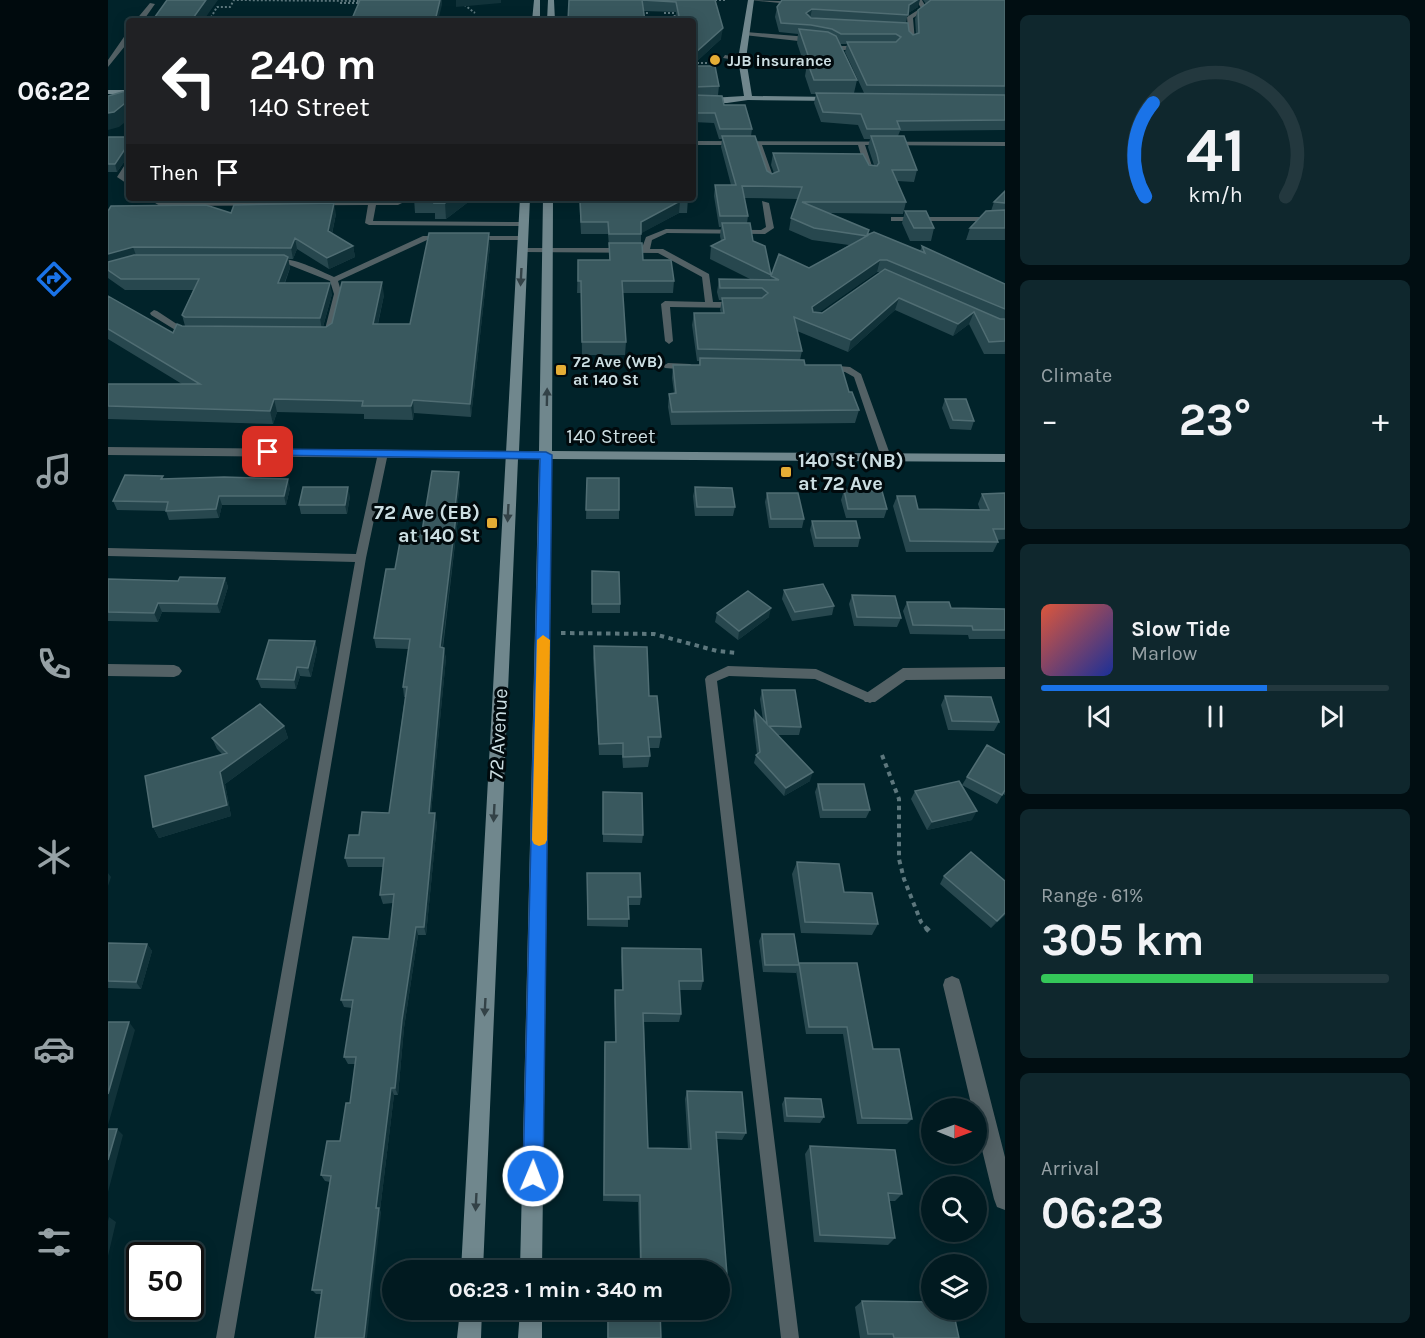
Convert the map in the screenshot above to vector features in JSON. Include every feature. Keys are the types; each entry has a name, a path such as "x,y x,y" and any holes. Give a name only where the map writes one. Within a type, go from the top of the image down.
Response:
{"main road":[{"path":"536,18 537,0"},
{"path":"551,0 551,18"},
{"path":"748,98 742,59 751,0"},
{"path":"108,92 126,92"},
{"path":"696,94 728,94 748,98"},
{"path":"696,101 748,98 838,99"},
{"path":"108,101 126,101"},
{"name":"72 Avenue","path":"472,1260 525,201"},
{"path":"531,1260 546,455 548,201"},
{"name":"140 Street","path":"511,455 1005,458"},
{"path":"469,1338 470,1320"},
{"path":"530,1338 531,1320"}],"street":[{"path":"142,18 152,4"},
{"path":"108,65 126,40"},
{"name":"140 Street","path":"108,450 511,455"},
{"path":"108,670 174,671"},
{"path":"870,698 903,674 1005,673"},
{"path":"952,985 1005,1199"}],"lane":[{"path":"751,0 811,4 819,2 818,0"},
{"path":"912,41 910,17 924,9 919,0"},
{"path":"811,4 811,14"},
{"path":"900,29 911,29"},
{"path":"809,39 810,31"},
{"path":"746,34 809,39 828,42 838,48 872,48"},
{"path":"838,48 843,59"},
{"path":"725,57 742,59"},
{"path":"758,142 771,182"},
{"path":"696,143 1005,144"},
{"path":"861,143 865,161 871,173"},
{"path":"765,160 776,160"},
{"path":"854,161 865,161"},
{"path":"126,168 118,177 126,181"},
{"path":"156,201 160,204 372,201 398,203"},
{"path":"372,201 369,222 524,224"},
{"path":"645,251 649,239 666,231 762,232 770,228 765,203"},
{"path":"894,219 1005,219"},
{"path":"265,262 288,262 334,280 426,238 450,238"},
{"path":"462,238 523,238"},
{"path":"522,250 660,251 706,276 709,304"},
{"path":"316,335 328,335 339,294 334,280"},
{"path":"669,341 665,304 750,305"},
{"path":"154,314 186,334 198,334"},
{"path":"668,366 701,367"},
{"path":"813,368 847,369 858,376 886,457"},
{"path":"225,1338 361,558 383,453"},
{"path":"108,552 361,558"},
{"path":"790,1338 711,679 728,671 816,674 870,698"}],"path":[{"path":"206,8 230,7 234,0 331,0 348,4 365,2"},
{"path":"458,0 475,13"},
{"path":"704,0 725,0"},
{"path":"211,18 216,8"},
{"path":"664,13 674,11 675,18"},
{"path":"633,14 650,13"},
{"path":"642,14 643,18"},
{"path":"696,63 711,63"},
{"path":"561,633 654,634 717,651 740,653"},
{"path":"882,755 898,799 899,859 904,879 921,922 929,932"}],"building":[{"path":"167,0 206,0 193,18 154,18"},
{"path":"360,0 440,0 436,18 352,18"},
{"path":"569,0 642,0 645,18 568,18"},
{"path":"642,0 715,0 723,28 696,52 696,18 679,18 676,2"},
{"path":"782,0 917,0 909,5 908,15 812,9 806,13 811,18 908,23 909,31 913,35 919,33 918,10 931,0 1005,0 1005,86 867,85 847,42 896,42 901,37 896,34 841,34 832,29 811,25 781,23 777,7"},
{"path":"799,29 828,32 836,36 857,80 814,80"},
{"path":"696,66 715,66 719,86 696,87"},
{"path":"126,91 126,102 114,112 108,113 108,96"},
{"path":"816,93 1005,95 1005,120 897,121 900,129 867,129 861,114 823,112"},
{"path":"696,95 722,96 724,105 745,105 752,129 720,129 715,113 696,113"},
{"path":"722,136 755,136 767,171 772,174 779,171 773,153 863,154 869,165 877,166 879,163 871,136 904,136 917,170 892,170 906,202 802,202 869,230 867,235 874,232 925,253 922,246 1005,284 1005,309 887,260 880,260 812,307 813,312 822,313 885,269 1000,319 1005,319 1005,341 989,342 974,312 958,324 899,298 851,340 794,317 802,351 698,349 694,313 724,313 722,298 762,298 768,293 762,288 720,288 719,279 779,280 771,276 779,254 809,268 867,236 814,228 791,218 802,187 742,186 748,216 720,216 715,185 736,185"},
{"path":"108,137 126,137 126,148 115,164 108,164"},
{"path":"1005,191 1005,203 994,202"},
{"path":"434,201 447,201 445,203 434,203"},
{"path":"580,201 680,201 641,222 641,234 609,234 608,222 581,222"},
{"path":"334,203 328,231 353,246 327,258 295,238 291,248 133,247 108,254 108,211 111,206 206,205 231,213 234,205"},
{"path":"1005,210 1005,228 970,228 986,211"},
{"path":"905,211 926,211 934,228 914,228"},
{"path":"722,223 750,223 753,241 765,246 771,275 711,246 725,239"},
{"path":"429,233 489,233 470,404 413,400 411,406 362,406 363,401 274,399 270,411 108,406 108,384 200,384 108,329 108,296 173,333 177,324 182,326 326,327 332,323 342,282 382,282 373,324 410,324"},
{"path":"609,243 642,243 643,260 671,260 674,281 622,281 626,342 582,342 581,281 578,281 578,260 610,260"},
{"path":"134,255 284,255 288,257 278,283 330,283 320,318 185,317 182,315 199,279 121,279 108,270 108,262"},
{"path":"700,358 804,360 805,365 841,365 849,392 852,392 859,410 672,412 669,394 676,393 673,365 700,365"},
{"path":"945,399 966,399 974,421 953,420"},
{"path":"432,471 459,472 455,508 457,508 440,647 444,648 429,813 435,813 424,927 416,927 402,1020 395,1088 391,1088 376,1208 379,1208 364,1338 315,1338 322,1290 312,1290 331,1176 321,1175 327,1141 340,1141 346,1103 350,1103 356,1057 344,1057 353,1000 341,1000 353,937 389,939 394,894 380,895 384,858 345,858 349,835 359,835 362,812 389,813 407,687 403,687 410,639 374,638 386,569 395,569 402,531 422,531"},
{"path":"125,475 163,476 161,479 224,477 288,479 284,496 219,496 216,509 166,511 168,502 113,501"},
{"path":"587,478 619,478 619,510 586,510"},
{"path":"303,487 348,487 345,505 299,505"},
{"path":"695,487 732,488 735,507 697,507"},
{"path":"844,490 882,491 887,509 848,509"},
{"path":"767,493 798,493 804,519 771,519"},
{"path":"1005,493 1005,529 993,529 998,542 910,541 897,496 915,496 918,509 989,510 982,494"},
{"path":"812,521 856,521 860,538 816,538"},
{"path":"592,571 619,572 620,604 592,604"},
{"path":"180,577 225,578 217,604 158,603 154,613 108,612 108,579 178,581"},
{"path":"823,584 834,606 795,612 784,590"},
{"path":"748,591 771,608 739,631 717,613"},
{"path":"852,595 895,596 901,618 857,617"},
{"path":"907,602 949,602 951,608 1005,609 1005,630 973,630 972,626 913,625"},
{"path":"269,640 315,641 308,668 297,667 294,680 257,679"},
{"path":"594,646 647,647 649,696 657,696 661,737 648,737 650,756 623,757 623,743 599,744"},
{"path":"762,690 795,690 801,727 769,726 813,772 786,788 756,755 760,752 755,711 767,724"},
{"path":"945,696 991,697 999,722 952,721"},
{"path":"260,704 284,726 220,772 227,805 153,827 145,776 227,753 212,738"},
{"path":"987,745 1005,755 1005,790 1002,795 967,777"},
{"path":"959,781 977,811 932,822 915,791"},
{"path":"818,784 864,784 870,810 823,810"},
{"path":"603,792 642,793 643,835 603,834"},
{"path":"971,852 1005,881 1005,913 997,921 944,876"},
{"path":"797,862 839,864 844,892 872,893 878,924 805,922"},
{"path":"587,873 640,873 641,897 628,897 629,919 588,919"},
{"path":"762,934 794,934 799,965 765,965"},
{"path":"108,943 147,944 136,982 108,981"},
{"path":"622,948 701,949 703,981 679,981 681,1014 643,1013 648,1148 691,1149 687,1091 742,1092 746,1133 716,1132 726,1260 641,1260 640,1195 604,1195 605,1042 616,1042 615,990 623,990"},
{"path":"799,963 857,963 873,1049 899,1049 912,1119 862,1118 847,1027 809,1027"},
{"path":"108,1022 129,1022 108,1094"},
{"path":"785,1098 821,1099 824,1117 787,1116"},
{"path":"108,1129 117,1129 108,1160"},
{"path":"810,1146 895,1150 902,1194 888,1193 895,1238 820,1235"},
{"path":"862,1301 921,1302 921,1320 955,1320 959,1338 894,1338 893,1334 868,1334"},
{"path":"608,1320 660,1320 661,1338 608,1338"}],"slow traffic":[{"path":"539,840 543,640"}],"place":[{"name":"JJB insurance","path":"715,60"},
{"name":"72 Ave (WB) at 140 St","path":"561,370"},
{"name":"140 St (NB) at 72 Ave","path":"786,472"},
{"name":"72 Ave (EB) at 140 St","path":"492,523"}],"route":[{"path":"268,452 546,455 533,1176"}]}
